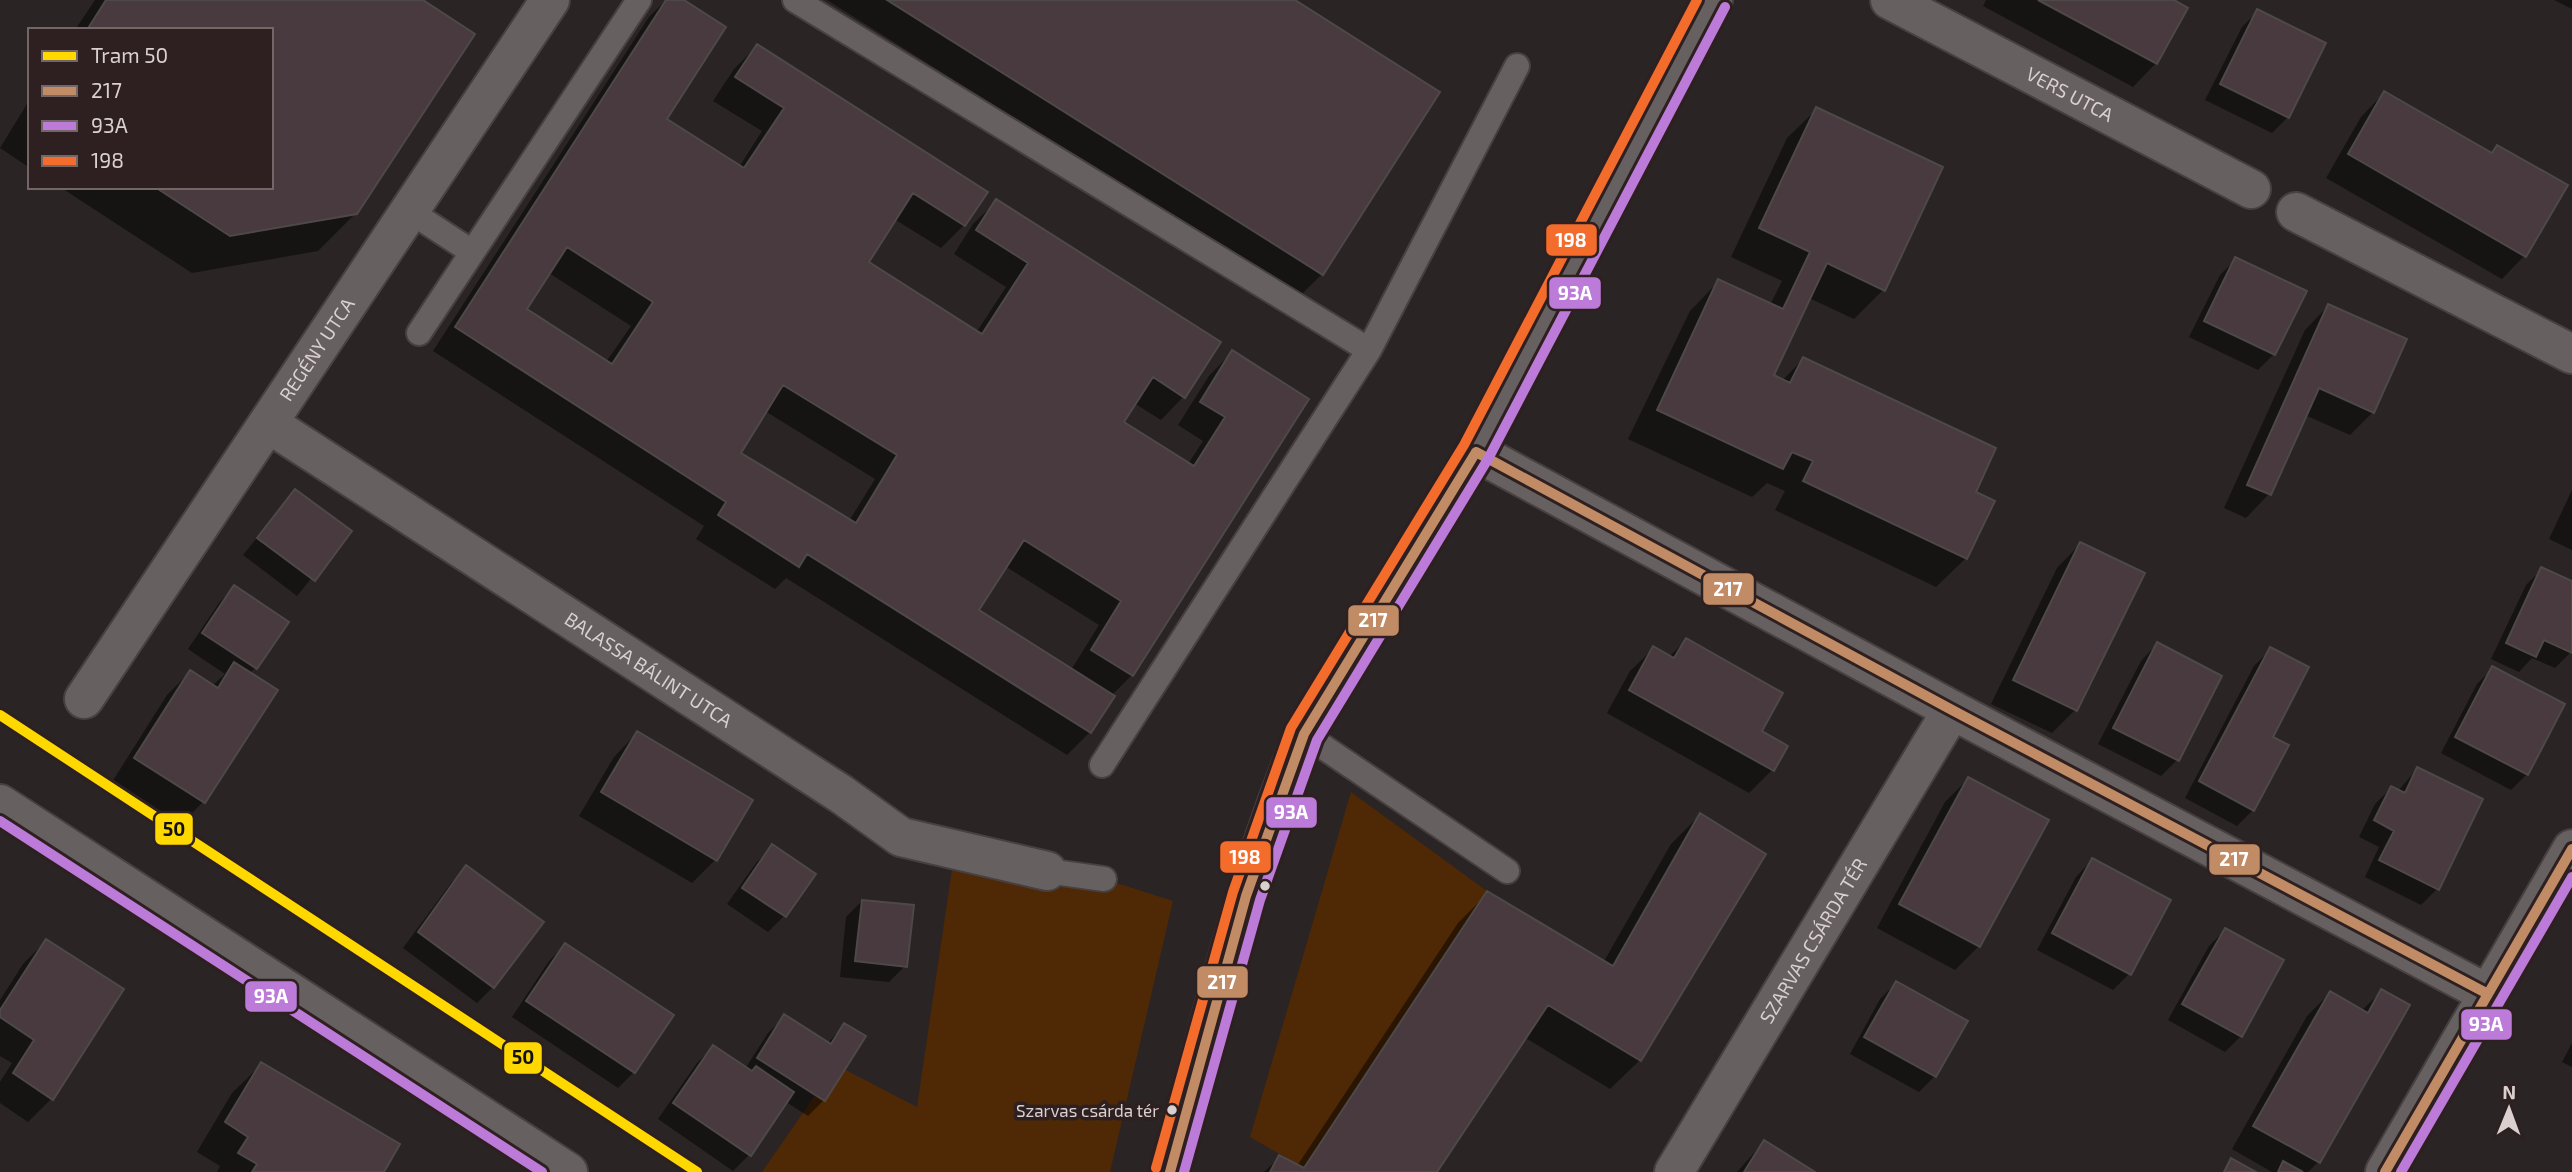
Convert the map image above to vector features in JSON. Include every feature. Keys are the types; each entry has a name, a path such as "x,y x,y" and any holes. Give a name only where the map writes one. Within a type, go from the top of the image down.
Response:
{"street":[{"name":"REGÉNY UTCA","path":"84,699 550,0"},
{"path":"1170,1172 1235,927 1283,783 1304,734 1476,452 1713,0"},
{"name":"VERS UTCA","path":"1890,0 2251,189"},
{"path":"2296,212 2572,354"},
{"name":"BALASSA BÁLINT UTCA","path":"269,424 841,794 901,837 1047,871"},
{"path":"1476,452 1952,710 2488,994"},
{"name":"SZARVAS CSÁRDA TÉR","path":"1674,1172 1952,710"},
{"path":"1,806 568,1172"},
{"path":"2385,1172 2572,849"}],"lane":[{"path":"419,333 639,0"},
{"path":"795,0 1369,350"},
{"path":"1102,765 1369,350 1517,66"},
{"path":"408,210 472,252"},
{"path":"1304,734 1507,871"},
{"path":"1047,871 1104,878"}],"shaded area":[{"path":"1351,792 1487,891 1304,1168 1250,1137"},
{"name":"Szarvas csárda tér","path":"955,849 1104,879 1173,901 1110,1172 762,1172 836,1065 917,1107"}],"building":[{"path":"106,0 423,0 475,34 357,214 230,236 158,189 273,189 273,28 88,28"},
{"path":"666,0 684,0 726,27 667,119 744,168 784,108 735,77 757,44 988,192 965,226 913,193 869,262 982,334 1028,263 976,230 996,199 1221,342 1185,398 1153,377 1124,422 1194,466 1225,417 1200,402 1232,350 1309,399 1133,676 1091,650 1121,601 1024,540 979,610 1115,696 1091,733 807,554 799,567 718,515 726,502 455,327","holes":["567,247 653,302 612,364 527,309","783,385 897,455 856,523 741,453"]},
{"path":"887,0 1295,0 1440,92 1323,275"},
{"path":"2038,0 2174,0 2188,8 2157,64"},
{"path":"2257,9 2326,43 2289,118 2220,84"},
{"path":"2384,91 2492,153 2497,145 2568,185 2526,257 2348,154"},
{"path":"1816,107 1943,167 1885,291 1827,263 1774,375 1790,383 1803,357 1996,448 1976,492 1995,501 1967,559 1803,481 1813,461 1792,452 1783,469 1657,410 1718,279 1783,309 1810,252 1759,228"},
{"path":"2235,257 2307,291 2275,355 2204,321"},
{"path":"2328,304 2407,339 2374,413 2319,388 2271,495 2247,485"},
{"path":"295,489 352,531 315,581 257,538"},
{"path":"2080,542 2145,573 2077,711 2013,680"},
{"path":"2541,567 2572,581 2572,653 2544,640 2536,657 2506,643"},
{"path":"234,585 289,622 257,669 202,633"},
{"path":"1686,638 1783,693 1762,731 1788,746 1774,771 1629,690 1653,646 1674,658"},
{"path":"2157,642 2222,676 2179,761 2113,728"},
{"path":"2270,647 2309,667 2273,737 2289,745 2254,811 2199,781"},
{"path":"234,662 278,690 205,803 134,758 190,670 218,688"},
{"path":"2492,666 2565,704 2528,775 2455,737"},
{"path":"637,731 753,800 717,861 601,792"},
{"path":"2417,767 2483,799 2439,890 2379,860 2394,831 2374,820 2391,786 2405,793"},
{"path":"1968,777 2049,820 1980,947 1899,904"},
{"path":"1700,813 1766,854 1641,1061 1548,1005 1437,1172 1270,1172 1279,1155 1304,1168 1487,891 1613,966"},
{"path":"772,844 816,874 786,917 742,888"},
{"path":"2092,858 2171,900 2131,975 2052,933"},
{"path":"466,865 544,922 494,988 418,932"},
{"path":"862,900 914,905 907,967 855,961"},
{"path":"2225,928 2284,960 2242,1037 2182,1004"},
{"path":"46,939 124,989 53,1100 13,1073 34,1040 0,1017 0,1010"},
{"path":"565,943 674,1015 635,1073 526,1001"},
{"path":"1896,981 1968,1021 1936,1077 1864,1037"},
{"path":"2381,989 2410,1005 2320,1163 2253,1126 2330,991 2368,1013"},
{"path":"784,1014 831,1044 844,1023 866,1036 825,1101 757,1058"},
{"path":"713,1045 752,1071 756,1066 794,1092 751,1156 673,1103"},
{"path":"261,1062 400,1144 384,1172 252,1172 257,1164 238,1153 248,1137 225,1122"},
{"path":"1764,1140 1815,1172 1744,1172"},
{"path":"2231,1158 2256,1172 2224,1172"},
{"path":"2283,1161 2303,1172 2278,1172"}],"tram line":[{"name":"50","path":"0,715 697,1172"}],"transit line":[{"name":"198","path":"1156,1168 1233,892 1291,728 1464,445 1697,0"},
{"name":"93A","path":"1184,1172 1260,900 1317,740 1488,459 1725,7"},
{"name":"217","path":"1476,452 1952,710 2488,994"},
{"name":"217","path":"1170,1172 1246,896 1304,734 1476,452"},
{"name":"93A","path":"0,821 542,1172"},
{"name":"217","path":"2385,1172 2572,849"},
{"name":"93A","path":"2401,1172 2572,877"}],"place":[{"name":"Szarvas csárda tér","path":"1172,1110"}]}
